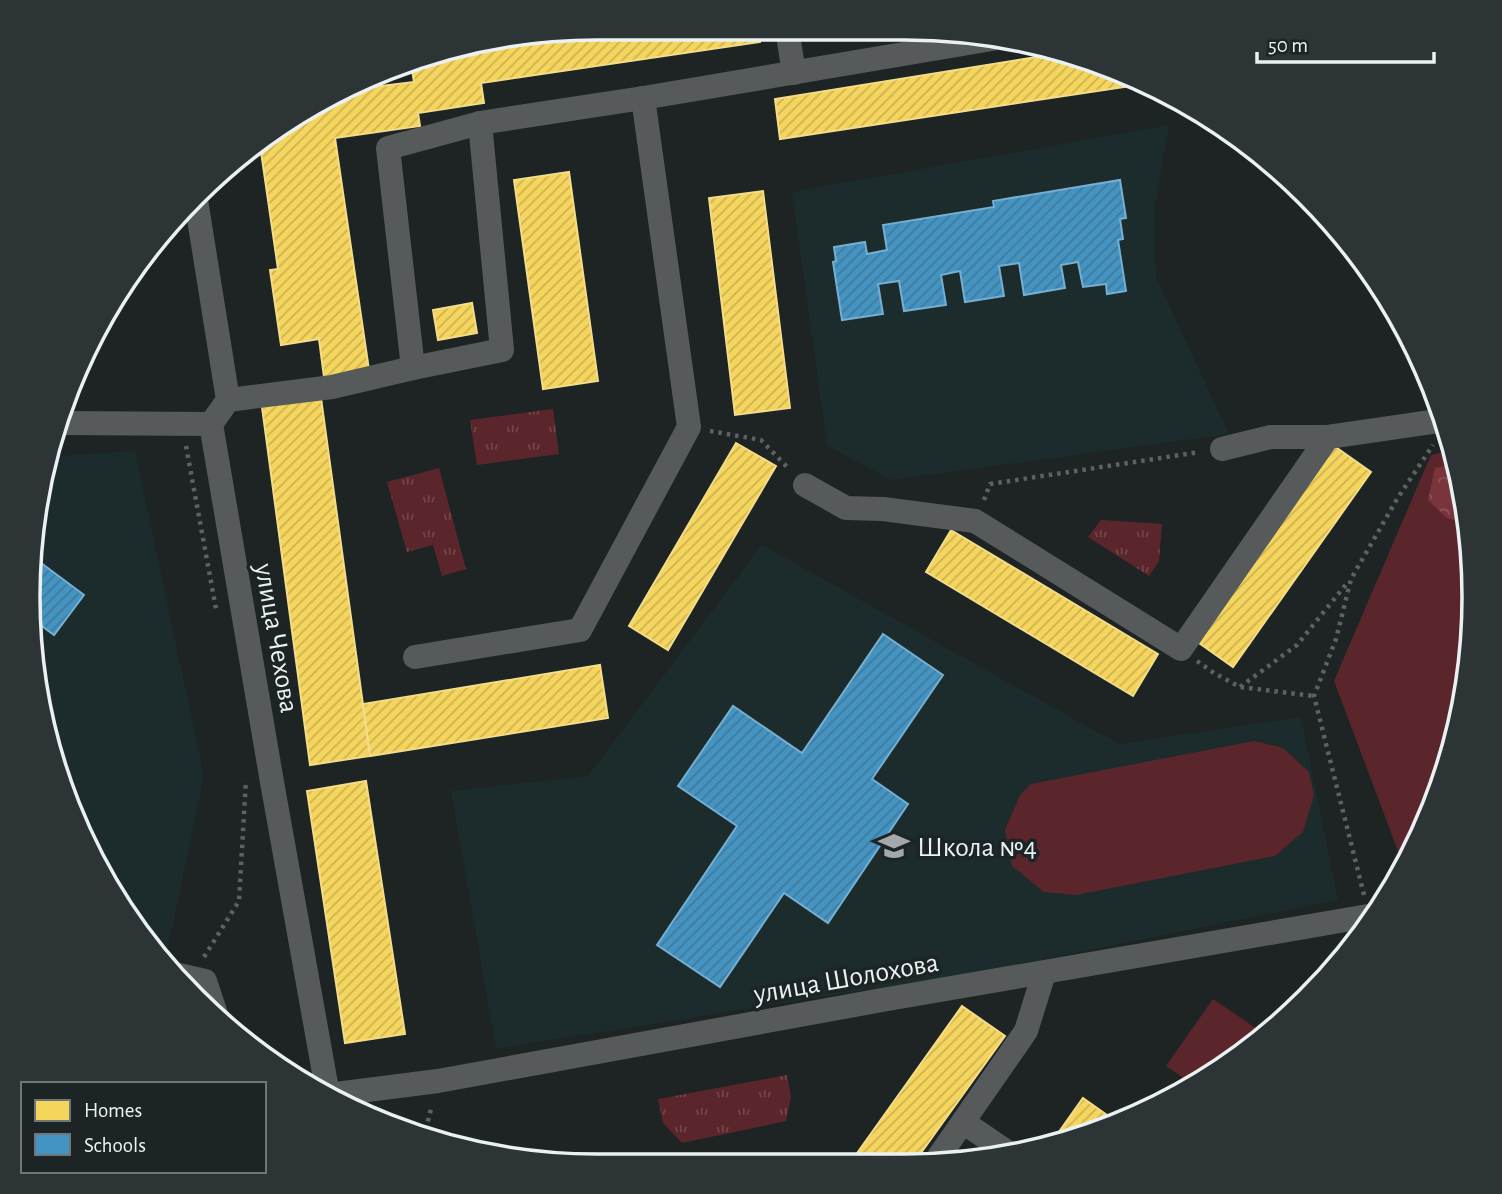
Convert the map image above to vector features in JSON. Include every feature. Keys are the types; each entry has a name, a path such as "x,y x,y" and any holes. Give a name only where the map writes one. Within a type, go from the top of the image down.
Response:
{"street":[{"path":"789,40 794,73"},
{"path":"413,368 388,148 480,123 965,44"},
{"path":"415,657 580,630 689,427 643,98"},
{"path":"228,400 332,387 502,349 480,123"},
{"path":"68,423 211,424 228,400 197,209"},
{"name":"улица Чехова","path":"211,424 326,1083"},
{"path":"1222,449 1271,437 1328,438 1435,429"},
{"path":"805,485 846,508 883,509 975,522 1181,649 1328,438"},
{"name":"улица Шолохова","path":"345,1093 438,1081 1044,973 1367,908"},
{"path":"941,1153 1026,1031 1044,973"},
{"path":"191,978 205,981 211,998"},
{"path":"963,1122 998,1146"}],"path":[{"path":"182,424 217,613"},
{"path":"689,427 761,440 805,485"},
{"path":"1240,687 1297,645 1351,579 1437,435"},
{"path":"975,522 990,484 1222,449"},
{"path":"1351,579 1336,639 1314,696 1369,904"},
{"path":"1181,649 1214,673 1240,687 1314,696"},
{"path":"184,970 239,901 246,775"},
{"path":"427,1127 438,1081"}],"shaded area":[{"path":"1169,125 1154,212 1156,277 1229,434 891,480 827,446 792,192"},
{"path":"135,451 204,776 168,948 155,936 134,906 98,843 70,776 51,706 41,633 41,561 58,456"},
{"name":"Школа №4","path":"762,545 1119,744 1301,717 1338,900 985,971 496,1049 451,791 588,776"}],"green space":[{"path":"553,409 559,454 477,465 470,420"},
{"path":"1443,452 1451,488 1461,561 1461,633 1451,706 1443,741 1419,810 1399,853 1334,681 1431,455"},
{"path":"1446,466 1456,520 1447,518 1428,500 1435,468"},
{"path":"439,468 466,569 442,576 433,545 407,552 387,482"},
{"path":"1101,520 1162,524 1159,561 1149,576 1088,537"},
{"path":"1254,741 1283,748 1309,772 1314,795 1303,832 1275,856 1076,895 1044,892 1012,866 1005,830 1020,795 1031,784"},
{"path":"1213,999 1257,1029 1184,1078 1166,1066"},
{"path":"787,1075 791,1097 786,1121 682,1143 663,1123 658,1099"}],"building: Homes":[{"path":"561,41 760,42 481,83 484,103 418,113 420,126 335,138 369,370 324,377 319,339 281,345 270,270 278,269 261,153 319,115 381,85 414,82 412,72 453,59 524,45"},
{"path":"1039,57 1126,87 780,139 775,99"},
{"path":"569,172 598,381 543,389 514,180"},
{"path":"763,191 790,408 735,415 709,198"},
{"path":"472,303 477,333 438,340 433,310"},
{"path":"321,398 370,756 310,765 262,407"},
{"path":"736,443 776,466 668,650 629,626"},
{"path":"1330,443 1371,472 1233,667 1192,638"},
{"path":"951,530 1158,654 1133,696 926,572"},
{"path":"600,665 608,718 370,756 363,704"},
{"path":"366,781 405,1034 345,1043 307,791"},
{"path":"962,1006 1005,1036 920,1154 856,1154"},
{"path":"1083,1098 1107,1115 1084,1124 1059,1132"}],"building: Schools":[{"path":"1120,180 1126,218 1120,219 1123,239 1118,240 1126,291 1107,294 1106,284 1083,287 1078,262 1061,265 1065,288 1024,295 1019,263 999,266 1004,296 965,302 960,271 941,275 946,305 904,311 899,281 878,284 883,314 842,320 833,262 836,261 834,247 865,242 867,254 887,250 883,225 994,207 993,201"},
{"path":"41,563 84,595 54,635 41,625"},
{"path":"883,634 943,675 872,779 908,804 828,923 784,893 720,987 657,945 737,826 678,786 733,706 802,753"}],"place":[{"name":"Школа №4","path":"894,846"}]}
